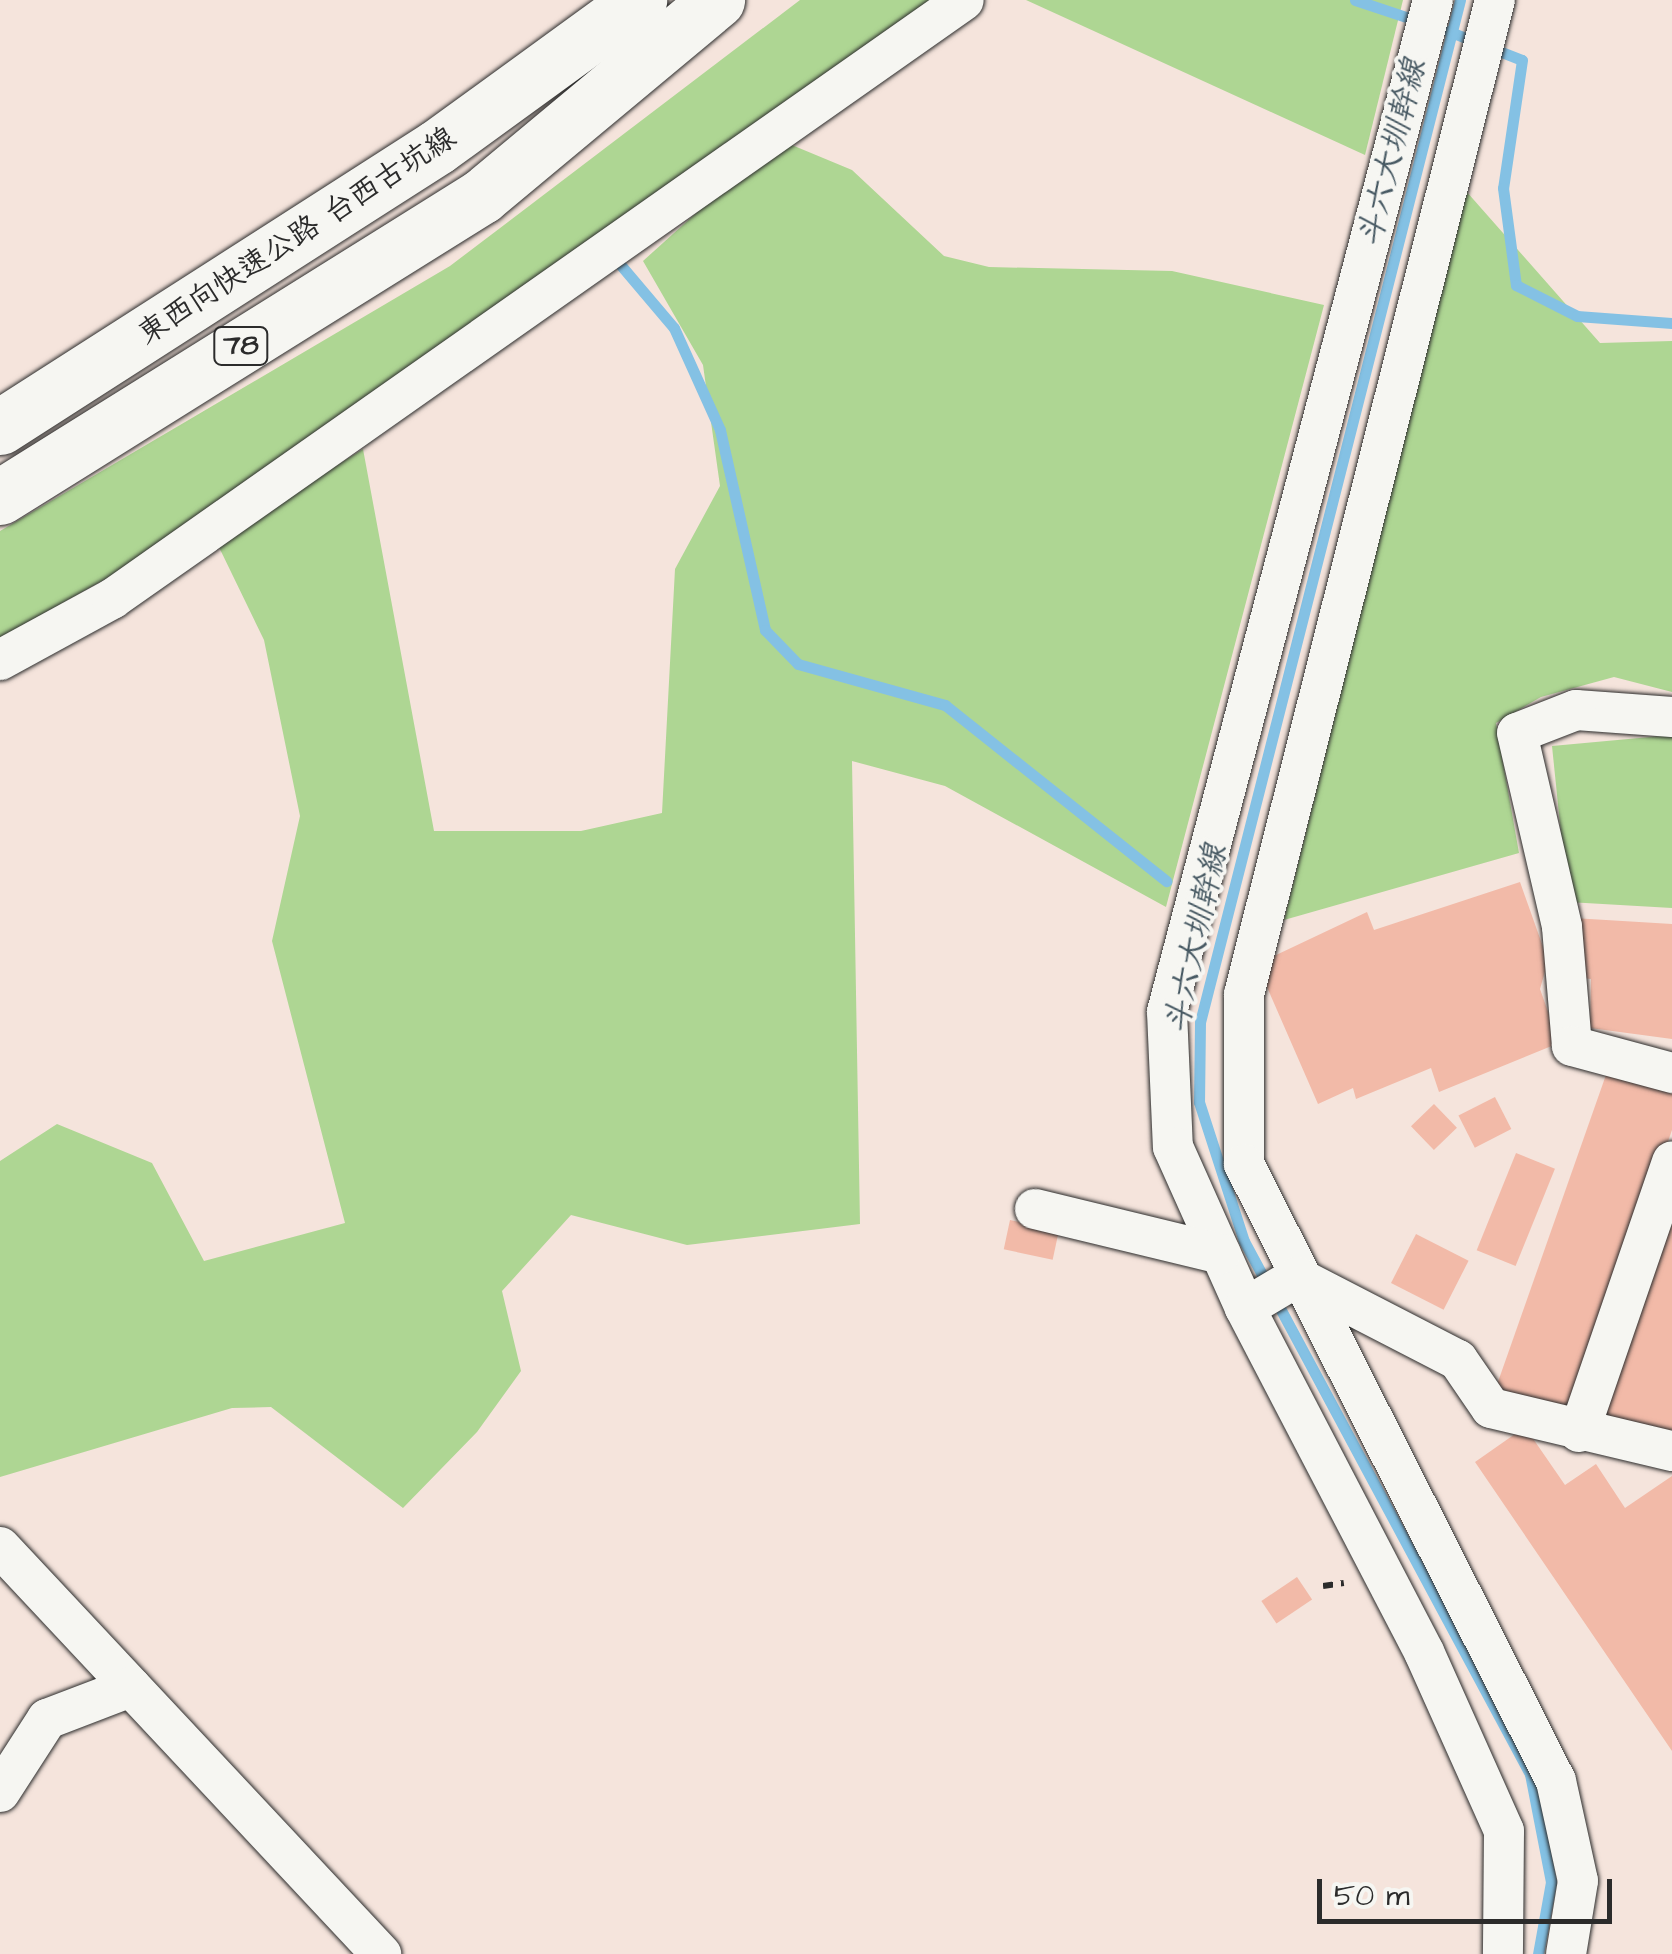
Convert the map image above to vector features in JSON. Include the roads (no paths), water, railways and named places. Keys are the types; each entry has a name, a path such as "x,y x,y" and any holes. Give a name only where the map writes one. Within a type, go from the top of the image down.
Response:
{"highway":[{"path":"590,38 628,0"},
{"path":"590,38 639,0"},
{"path":"554,136 717,0"},
{"path":"554,136 752,0"},
{"name":"東西向快速公路 台西古坑線","path":"0,428 436,147 590,38"},
{"name":"東西向快速公路 台西古坑線","path":"0,497 482,196 554,136"}],"street":[{"path":"0,660 112,599 964,0"},
{"path":"1432,0 1167,1012 1173,1147 1244,1308 1424,1652 1504,1831 1503,1954"},
{"path":"1493,9 1244,994 1244,1164 1297,1278 1556,1781 1578,1881 1566,1954"},
{"path":"1672,717 1576,710 1518,733 1562,926 1572,1046 1672,1073"},
{"path":"1580,1432 1672,1162"},
{"path":"1035,1208 1220,1254"},
{"path":"1244,1308 1297,1278"},
{"path":"1297,1278 1458,1360 1491,1408 1672,1451"},
{"path":"0,1547 381,1954"},
{"path":"0,1792 47,1718 131,1687"}],"waterway":[{"path":"1355,0 1421,22"},
{"name":"斗六大圳幹線","path":"1460,0 1200,1022 1199,1102 1244,1241 1530,1774 1551,1882 1538,1954"},
{"path":"1448,31 1522,60 1503,188 1516,285 1577,316 1672,323"},
{"path":"613,256 674,328 720,430 765,630 798,664 945,705 1166,881"}]}
